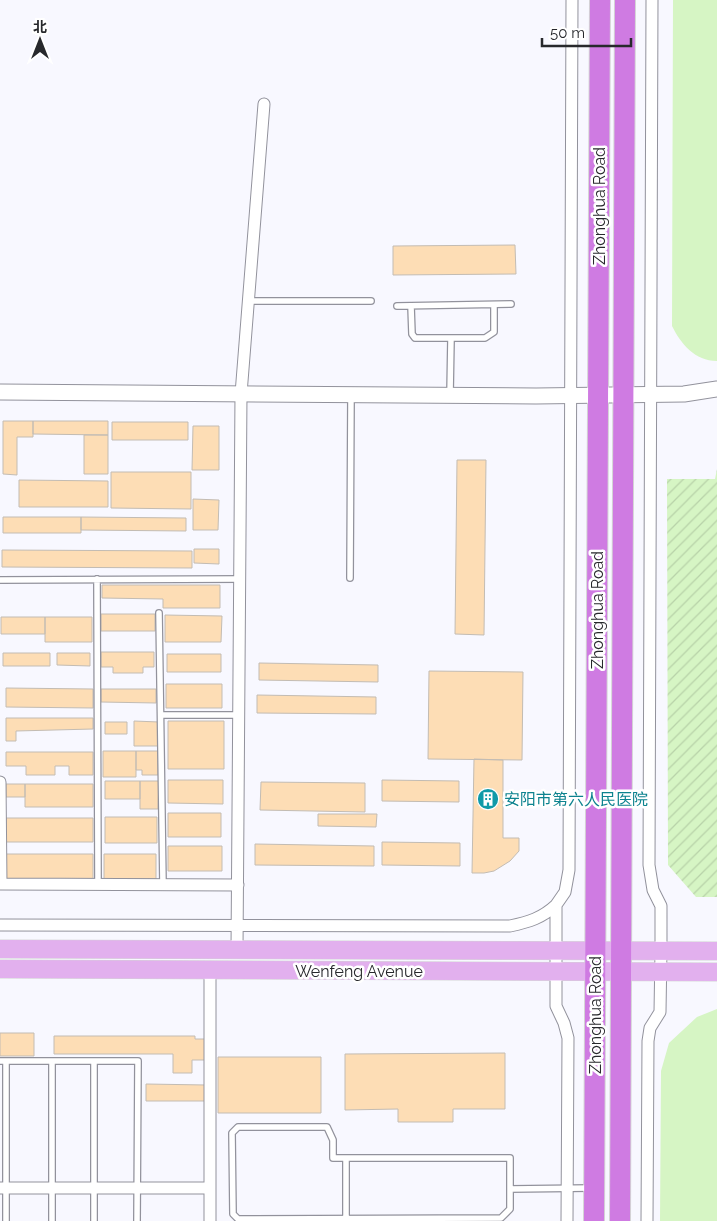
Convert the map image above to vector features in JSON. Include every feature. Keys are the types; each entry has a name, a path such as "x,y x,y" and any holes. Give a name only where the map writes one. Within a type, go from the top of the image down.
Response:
{"highway":[{"name":"Zhonghua Road","path":"594,1221 600,0"},
{"name":"Zhonghua Road","path":"620,1221 625,0"}],"main road":[{"name":"Wenfeng Avenue","path":"0,950 717,950"},
{"name":"Wenfeng Avenue","path":"0,969 717,972"}],"street":[{"path":"0,925 510,926 532,921 546,914 556,905 565,892 569,870 572,0"},
{"path":"647,1221 648,1041 650,1028 660,1012 661,950 661,906 653,890 649,865 652,0"},
{"path":"237,950 241,394 264,104"},
{"path":"0,392 571,396 684,394 717,389"},
{"path":"684,394 717,400"},
{"path":"0,782 0,884 238,885"},
{"path":"556,905 556,1006 564,1023 568,1038 567,1221"},
{"path":"210,970 210,1221"},
{"path":"3,1188 210,1188"}],"lane":[{"path":"248,301 371,302"},
{"path":"397,306 511,304"},
{"path":"412,306 412,334 415,338 451,339 485,338 492,335 494,332 494,305"},
{"path":"450,396 451,339"},
{"path":"350,578 351,395"},
{"path":"97,579 98,884"},
{"path":"0,580 240,579"},
{"path":"159,613 162,885"},
{"path":"161,716 239,715"},
{"path":"6,1221 3,1188 3,1061 138,1061 137,1221"},
{"path":"52,1061 52,1221"},
{"path":"94,1061 94,1221"},
{"path":"238,1127 327,1127 333,1140 333,1158 510,1158 510,1188 510,1209 501,1218 238,1219 233,1214 232,1133 238,1127"},
{"path":"346,1158 346,1219"},
{"path":"510,1188 594,1188"}],"green space":[{"path":"673,0 717,0 717,361 695,355 684,345 672,326"},
{"path":"717,469 717,897 696,897 668,865 667,479 715,479"},
{"path":"717,1009 717,1221 660,1221 661,1071 669,1043 697,1017"}],"building":[{"path":"515,245 516,274 393,275 393,246"},
{"path":"3,421 33,421 33,437 17,437 17,475 3,474"},
{"path":"33,421 108,421 108,435 33,434"},
{"path":"112,422 188,422 188,440 112,440"},
{"path":"193,426 219,426 219,470 192,470"},
{"path":"84,435 108,435 108,474 84,474"},
{"path":"457,460 486,460 484,635 455,634"},
{"path":"111,472 191,472 191,509 111,508"},
{"path":"19,480 108,481 108,507 19,507"},
{"path":"193,499 219,500 218,530 193,530"},
{"path":"3,517 81,517 81,533 3,533"},
{"path":"81,517 186,518 186,531 81,530"},
{"path":"194,549 219,549 219,564 194,563"},
{"path":"2,550 192,551 192,568 2,567"},
{"path":"102,585 220,585 220,608 163,608 163,599 102,598"},
{"path":"101,614 155,614 155,631 101,631"},
{"path":"165,615 222,616 221,642 165,642"},
{"path":"1,617 45,617 45,634 1,634"},
{"path":"45,617 92,617 92,642 45,642"},
{"path":"101,652 154,652 154,667 143,667 143,673 113,673 113,667 101,667"},
{"path":"3,653 50,653 50,666 3,666"},
{"path":"57,653 90,653 90,666 57,665"},
{"path":"167,654 221,654 221,672 167,672"},
{"path":"259,663 378,665 378,682 259,680"},
{"path":"429,671 523,672 522,760 428,759"},
{"path":"166,684 222,684 222,708 166,708"},
{"path":"6,688 93,689 93,708 6,707"},
{"path":"101,689 156,689 156,703 101,702"},
{"path":"257,695 376,697 376,714 257,713"},
{"path":"6,718 93,718 93,729 16,731 16,741 6,741"},
{"path":"134,721 159,722 159,746 134,746"},
{"path":"168,721 224,721 224,769 168,769"},
{"path":"105,722 127,722 127,734 105,734"},
{"path":"103,751 136,751 136,777 103,777"},
{"path":"136,751 158,751 158,775 142,775 142,770 136,770"},
{"path":"6,752 93,752 93,775 69,775 69,766 55,766 55,775 26,775 26,766 6,766"},
{"name":"安阳市第六人民医院","path":"474,759 503,760 503,838 519,838 519,851 510,861 494,871 484,873 472,873"},
{"path":"168,780 223,780 223,804 168,803"},
{"path":"382,780 459,781 459,802 382,801"},
{"path":"105,781 140,781 140,799 105,799"},
{"path":"140,781 159,781 158,809 140,809"},
{"path":"261,782 365,783 365,812 260,810"},
{"path":"6,784 25,784 25,797 6,797"},
{"path":"25,784 93,784 93,807 25,807"},
{"path":"168,813 221,813 221,837 168,837"},
{"path":"318,814 377,814 376,827 318,826"},
{"path":"105,817 157,817 157,843 105,843"},
{"path":"6,818 93,818 93,842 6,842"},
{"path":"382,842 460,843 460,866 382,865"},
{"path":"255,844 374,846 374,866 255,865"},
{"path":"168,846 222,846 222,871 168,871"},
{"path":"6,854 93,854 93,880 6,880"},
{"path":"104,854 156,854 156,879 104,879"},
{"path":"0,1033 34,1033 34,1056 0,1056"},
{"path":"54,1036 195,1036 195,1039 205,1039 205,1060 192,1060 192,1073 173,1073 173,1054 54,1054"},
{"path":"505,1053 505,1109 453,1109 453,1122 398,1122 398,1109 345,1110 345,1054"},
{"path":"218,1057 321,1057 321,1113 218,1113"},
{"path":"146,1084 206,1085 206,1101 146,1101"}],"place":[{"name":"安阳市第六人民医院","path":"488,799"}]}
